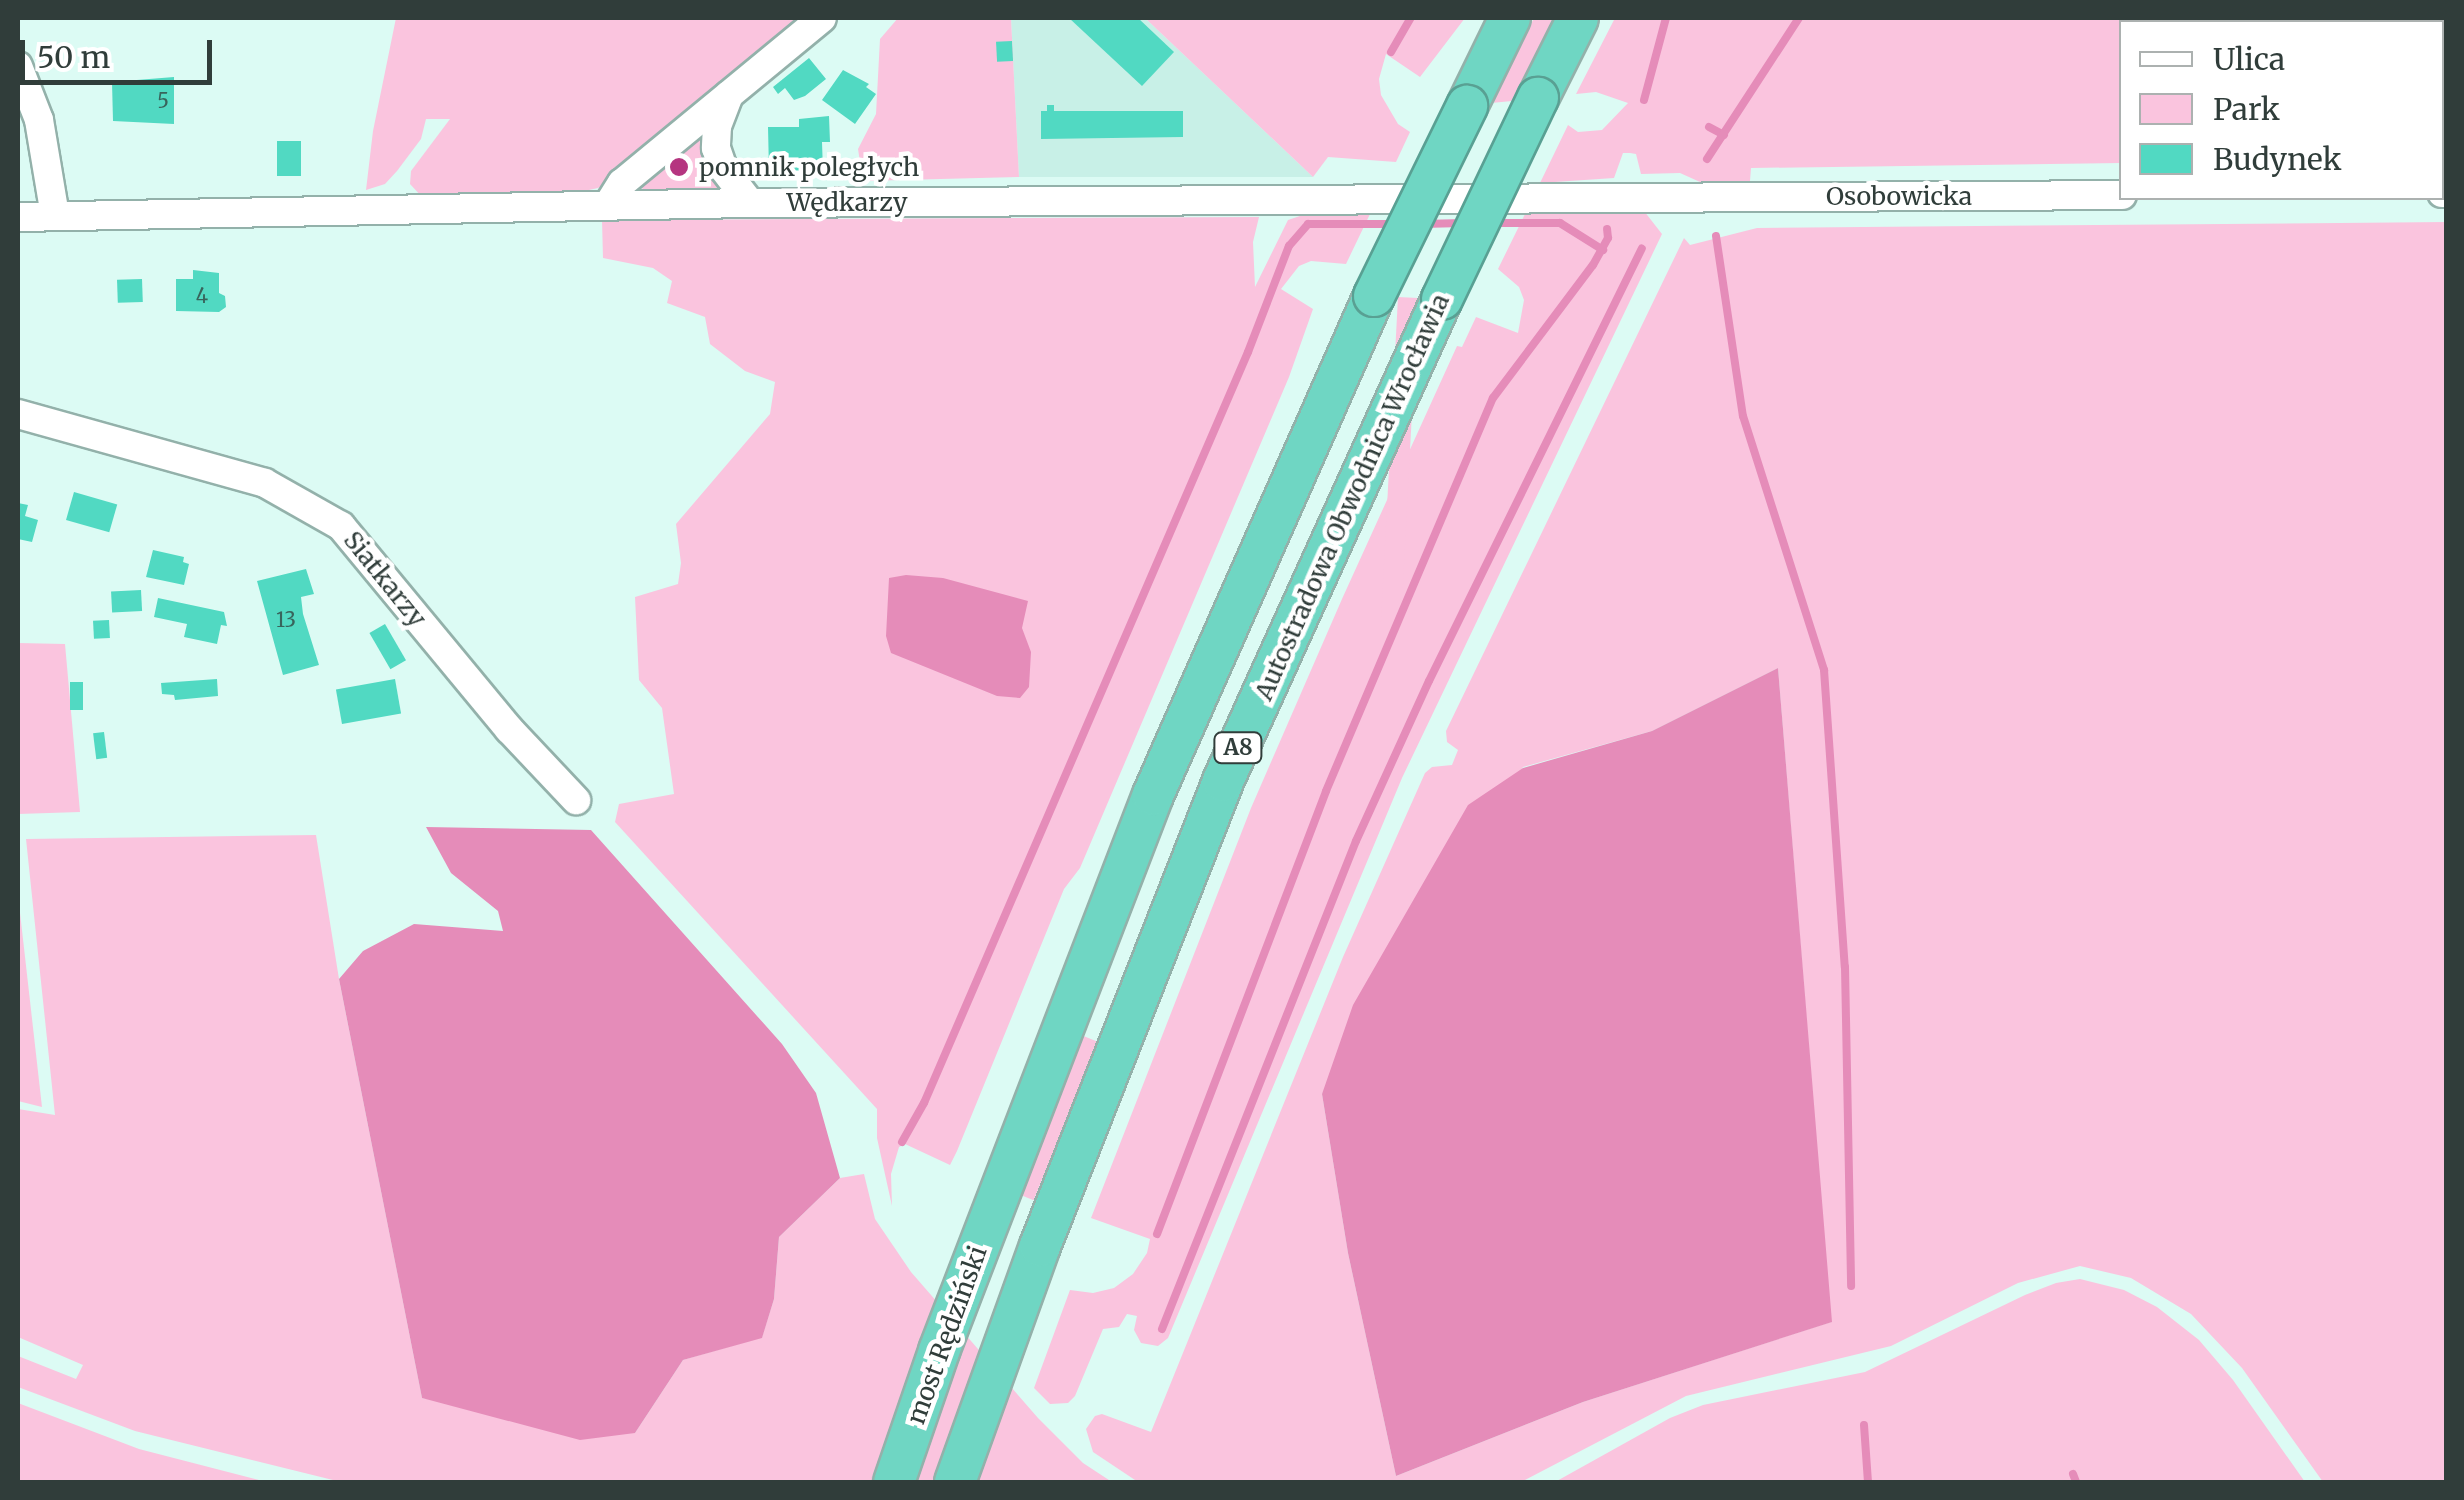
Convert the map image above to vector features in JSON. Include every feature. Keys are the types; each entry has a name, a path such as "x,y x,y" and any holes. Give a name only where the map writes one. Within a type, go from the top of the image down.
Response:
{"highway":[{"name":"most Rędziński","path":"894,1482 1001,1188 1153,795 1374,296 1510,18"},
{"name":"Autostradowa Obwodnica Wrocławia","path":"955,1482 1056,1207 1223,781 1442,299 1578,18"}],"street":[{"path":"608,204 622,183 822,18"},
{"path":"18,66 38,120 55,216"},
{"path":"730,94 717,126 716,148 723,168 750,203"},
{"name":"Osobowicka","path":"1677,197 2119,195"},
{"name":"Wędkarzy","path":"18,217 608,204 1677,197"},
{"name":"Siatkarzy","path":"18,414 265,482 342,526 509,729 576,800"}],"shaded area":[{"path":"1011,18 1145,18 1313,177 1019,177"},
{"path":"889,578 943,578 1028,601 1022,628 1031,652 1029,687 1020,698 997,696 891,653 886,636"},
{"path":"1778,668 1832,1322 1583,1402 1396,1476 1348,1253 1322,1094 1353,1005 1468,805 1523,768 1652,731"},
{"path":"426,827 591,830 782,1044 816,1093 840,1178 779,1237 774,1299 762,1338 683,1360 635,1433 580,1440 422,1398 339,979 363,951 414,924 503,931 498,911 451,873"}],"green space":[{"path":"396,18 809,18 618,176 598,188 566,195 423,198 410,184 411,171 450,119 426,119 421,139 397,171 385,184 366,190 373,131"},
{"path":"898,18 1011,18 1019,177 863,181 858,149 876,114 880,39"},
{"path":"1145,18 1465,18 1420,77 1386,54 1379,79 1381,95 1398,124 1410,132 1396,162 1328,157 1313,177"},
{"path":"1534,18 1554,18 1512,101 1491,103"},
{"path":"1615,18 2446,18 2446,159 2444,20 2119,20 2119,163 1751,168 1750,181 1709,186 1680,173 1641,174 1636,154 1623,153 1614,178 1540,183 1568,125 1578,132 1602,130 1628,103 1596,92 1576,94"},
{"path":"702,134 718,186 715,191 643,191 641,183"},
{"path":"1527,210 1644,211 1662,234 1402,778 1168,1338 1158,1346 1141,1343 1134,1330 1137,1316 1127,1314 1119,1327 1103,1329 1075,1396 1068,1403 1050,1404 1034,1388 1070,1290 1093,1293 1114,1288 1133,1274 1147,1253 1150,1239 1091,1218 1251,808 1342,599 1457,346 1462,347 1476,317 1518,333 1524,300 1519,287 1498,269"},
{"path":"1309,213 1370,214 1346,264 1311,261 1299,266 1281,289 1313,309 1289,377 1080,868 1064,889 957,1151 950,1165 905,1144 899,1147 891,1174 892,1206 877,1138 877,1109 615,822 619,804 674,794 662,708 639,680 635,597 678,584 681,563 676,524 770,414 775,382 745,371 710,344 705,317 667,303 672,281 653,268 603,258 602,220 1259,217 1253,242 1255,287 1288,220"},
{"path":"2446,222 2446,1482 2323,1482 2242,1368 2191,1314 2131,1278 2080,1266 2018,1283 1891,1346 1686,1396 1521,1482 1138,1482 1093,1452 1086,1429 1095,1416 1102,1414 1151,1432 1343,957 1425,773 1432,767 1452,765 1458,750 1447,742 1446,731 1684,238 1690,245 1757,228","holes":["1778,668 1831,1322 1583,1402 1396,1476 1348,1253 1322,1094 1523,767 1652,731"]},
{"path":"1398,297 1418,298 1401,627 1381,626"},
{"path":"18,643 65,644 80,812 18,814"},
{"path":"316,835 339,979 422,1398 635,1433 683,1360 762,1337 774,1299 779,1237 840,1178 864,1174 875,1219 911,1272 1038,1418 1083,1463 1112,1482 341,1482 135,1431 18,1387 18,1356 76,1379 83,1365 18,1337 18,1109 55,1115 26,839"},
{"path":"18,895 42,1107 18,1101"},
{"path":"1081,1035 1098,1042 1034,1200 1017,1194"},
{"path":"2080,1279 2124,1290 2157,1307 2199,1340 2233,1380 2305,1482 1555,1482 1670,1418 1703,1405 1865,1372 2025,1295"},
{"path":"18,1403 139,1449 267,1482 18,1482"}],"building":[{"path":"1069,18 1138,18 1174,52 1142,86"},
{"path":"1012,41 1013,61 997,62 996,42"},
{"path":"809,58 826,79 794,100 785,88 778,94 773,87"},
{"path":"843,70 869,84 866,87 876,94 855,124 822,100"},
{"path":"174,77 174,124 113,121 112,82"},
{"path":"1047,105 1054,105 1054,111 1183,111 1183,137 1041,139 1041,111 1047,111"},
{"path":"829,116 830,142 822,142 823,171 769,171 768,127 799,127 799,119"},
{"path":"277,141 301,141 301,176 277,176"},
{"path":"193,270 219,273 219,293 225,296 226,307 219,312 176,311 176,279 193,279"},
{"path":"142,279 143,302 118,303 117,280"},
{"path":"74,492 117,504 109,532 66,520"},
{"path":"18,503 28,505 25,516 38,520 32,542 18,539"},
{"path":"153,550 184,557 183,562 189,564 184,585 146,577"},
{"path":"306,569 314,594 301,597 303,614 319,665 283,675 257,581"},
{"path":"141,590 142,611 112,613 111,592"},
{"path":"158,598 224,612 227,626 221,625 217,644 184,637 187,624 154,617"},
{"path":"109,620 110,638 94,639 93,621"},
{"path":"385,624 406,660 390,669 369,633"},
{"path":"217,679 218,696 175,700 174,695 162,694 161,683"},
{"path":"395,679 401,713 342,724 336,689"},
{"path":"70,682 83,682 83,710 70,710"},
{"path":"104,732 107,758 96,759 93,733"}],"waterway":[{"path":"1391,52 1411,18"},
{"path":"1644,100 1666,18"},
{"path":"1707,159 1799,18"},
{"path":"1709,127 1724,135"},
{"path":"1422,224 1463,223"},
{"path":"1492,223 1560,223 1603,250"},
{"path":"902,1142 924,1103 1248,352 1289,246 1308,224 1393,224"},
{"path":"1157,1234 1326,791 1493,398 1593,265 1608,238 1607,229"},
{"path":"1716,236 1743,416 1824,670 1845,967 1851,1286"},
{"path":"1162,1329 1356,841 1429,681 1642,249"},
{"path":"1864,1425 1868,1482"},
{"path":"2073,1474 2076,1482"}],"place":[{"name":"pomnik poległych","path":"679,167"}]}
